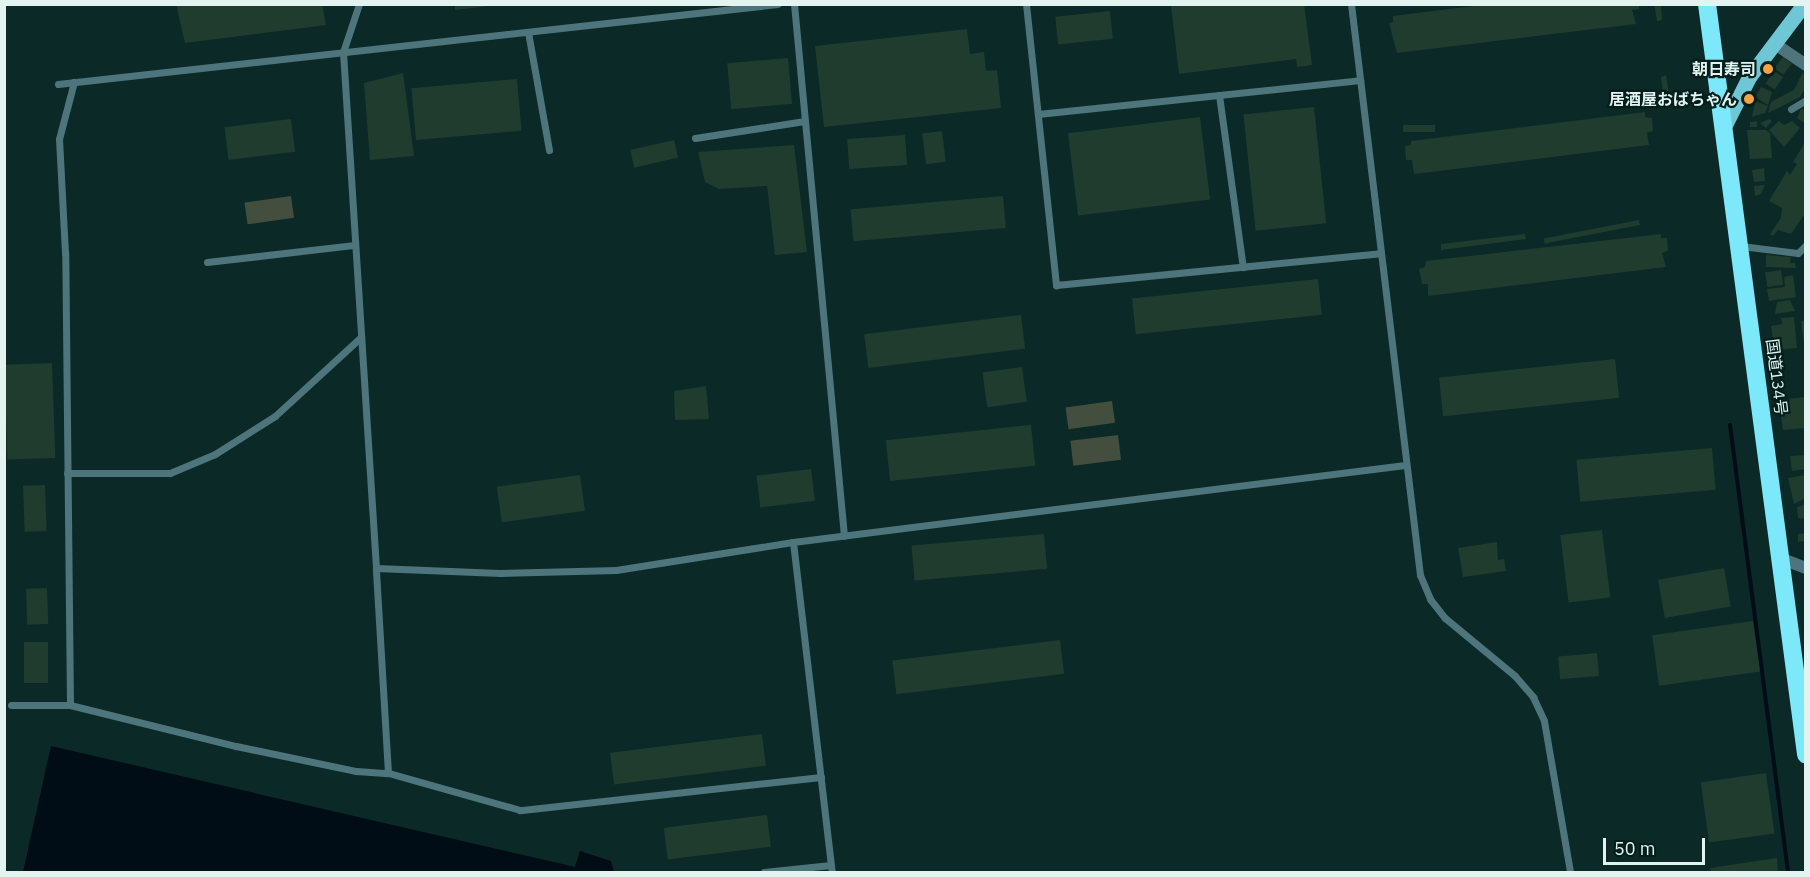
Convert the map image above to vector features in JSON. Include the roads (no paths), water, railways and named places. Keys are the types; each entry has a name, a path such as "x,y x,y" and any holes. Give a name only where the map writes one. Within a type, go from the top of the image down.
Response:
{"highway":[{"name":"国道134号","path":"1707,4 1741,246 1780,558 1801,687 1806,754"}],"main road":[{"path":"1725,125 1749,77 1804,4"}],"street":[{"path":"1775,44 1806,65"},
{"path":"1780,558 1806,568"}],"lane":[{"path":"359,4 343,52 388,773"},
{"path":"58,84 778,4"},
{"path":"794,4 844,536"},
{"path":"1026,4 1056,285 1380,253"},
{"path":"1351,4 1420,575 1430,598 1445,618 1515,676 1533,698 1544,721 1570,873"},
{"path":"528,32 549,150"},
{"path":"1038,114 1360,80"},
{"path":"70,705 65,254 59,139 74,82"},
{"path":"1220,94 1243,267"},
{"path":"1791,110 1806,100"},
{"path":"695,138 805,121"},
{"path":"207,262 355,244"},
{"path":"1741,246 1798,253 1806,245"},
{"path":"67,473 170,473 215,454 275,416 361,337"},
{"path":"376,568 500,573 616,570 793,542 1405,465"},
{"path":"764,873 832,869 793,542"},
{"path":"11,705 70,705 236,746 356,771 388,773 520,810 821,777"}],"waterway":[{"path":"1730,425 1788,872"}],"place":[{"name":"朝日寿司","path":"1768,69"},
{"name":"居酒屋おばちゃん","path":"1749,99"}]}
